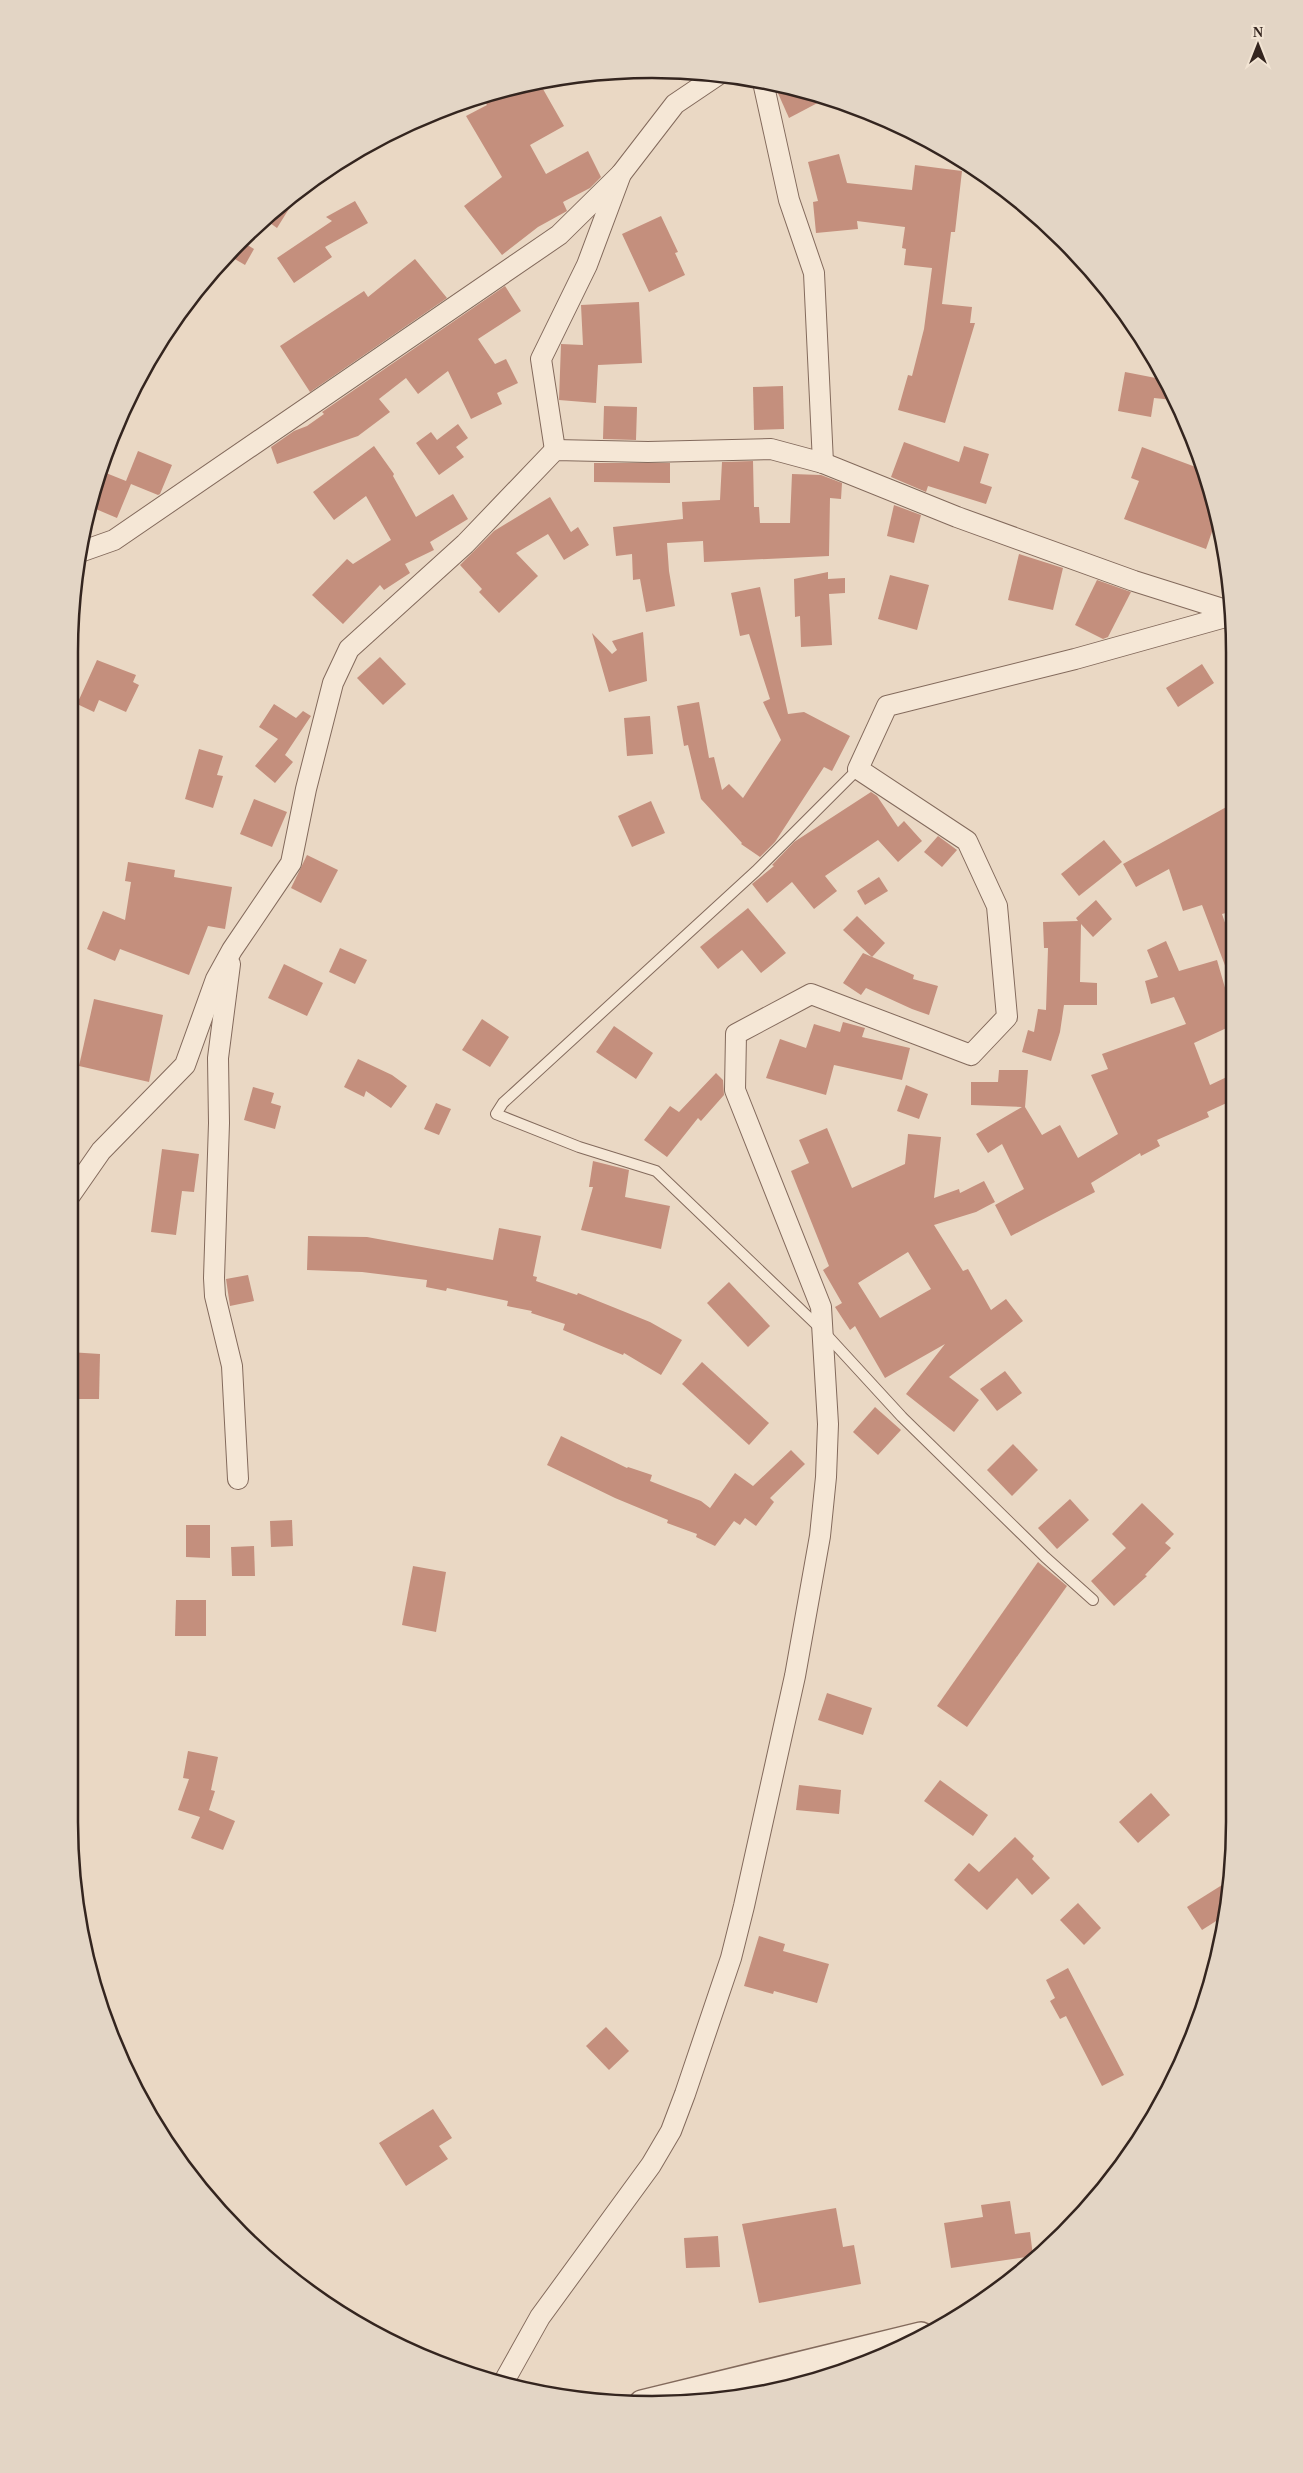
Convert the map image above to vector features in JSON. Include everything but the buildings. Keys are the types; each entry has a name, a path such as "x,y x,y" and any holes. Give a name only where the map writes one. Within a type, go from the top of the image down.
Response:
{"street":[{"path":"87,549 114,540 559,235 621,174 675,104 710,81"},
{"path":"766,90 789,200 814,273 823,463"},
{"path":"555,450 541,359 587,265 621,174"},
{"path":"77,1185 100,1150 185,1065 212,987 232,950 291,864 306,789 333,683 349,649 466,544 555,450 648,452 771,449 823,463 957,517 1134,581 1224,609"},
{"path":"507,2377 540,2317 650,2165 671,2131 732,1958 795,1676 820,1536 826,1477 828,1424 821,1307 735,1090 736,1034 811,994 971,1055 1007,1017 997,906 967,841 858,769 887,706 1074,659 1224,617"},
{"path":"232,950 218,1058 219,1123 214,1278 215,1296 232,1366 238,1479"},
{"path":"676,2395 892,2342"}],"lane":[{"path":"858,769 756,872 503,1103 496,1114 578,1147 656,1172 823,1331 902,1417 1045,1557 1093,1600"}]}
